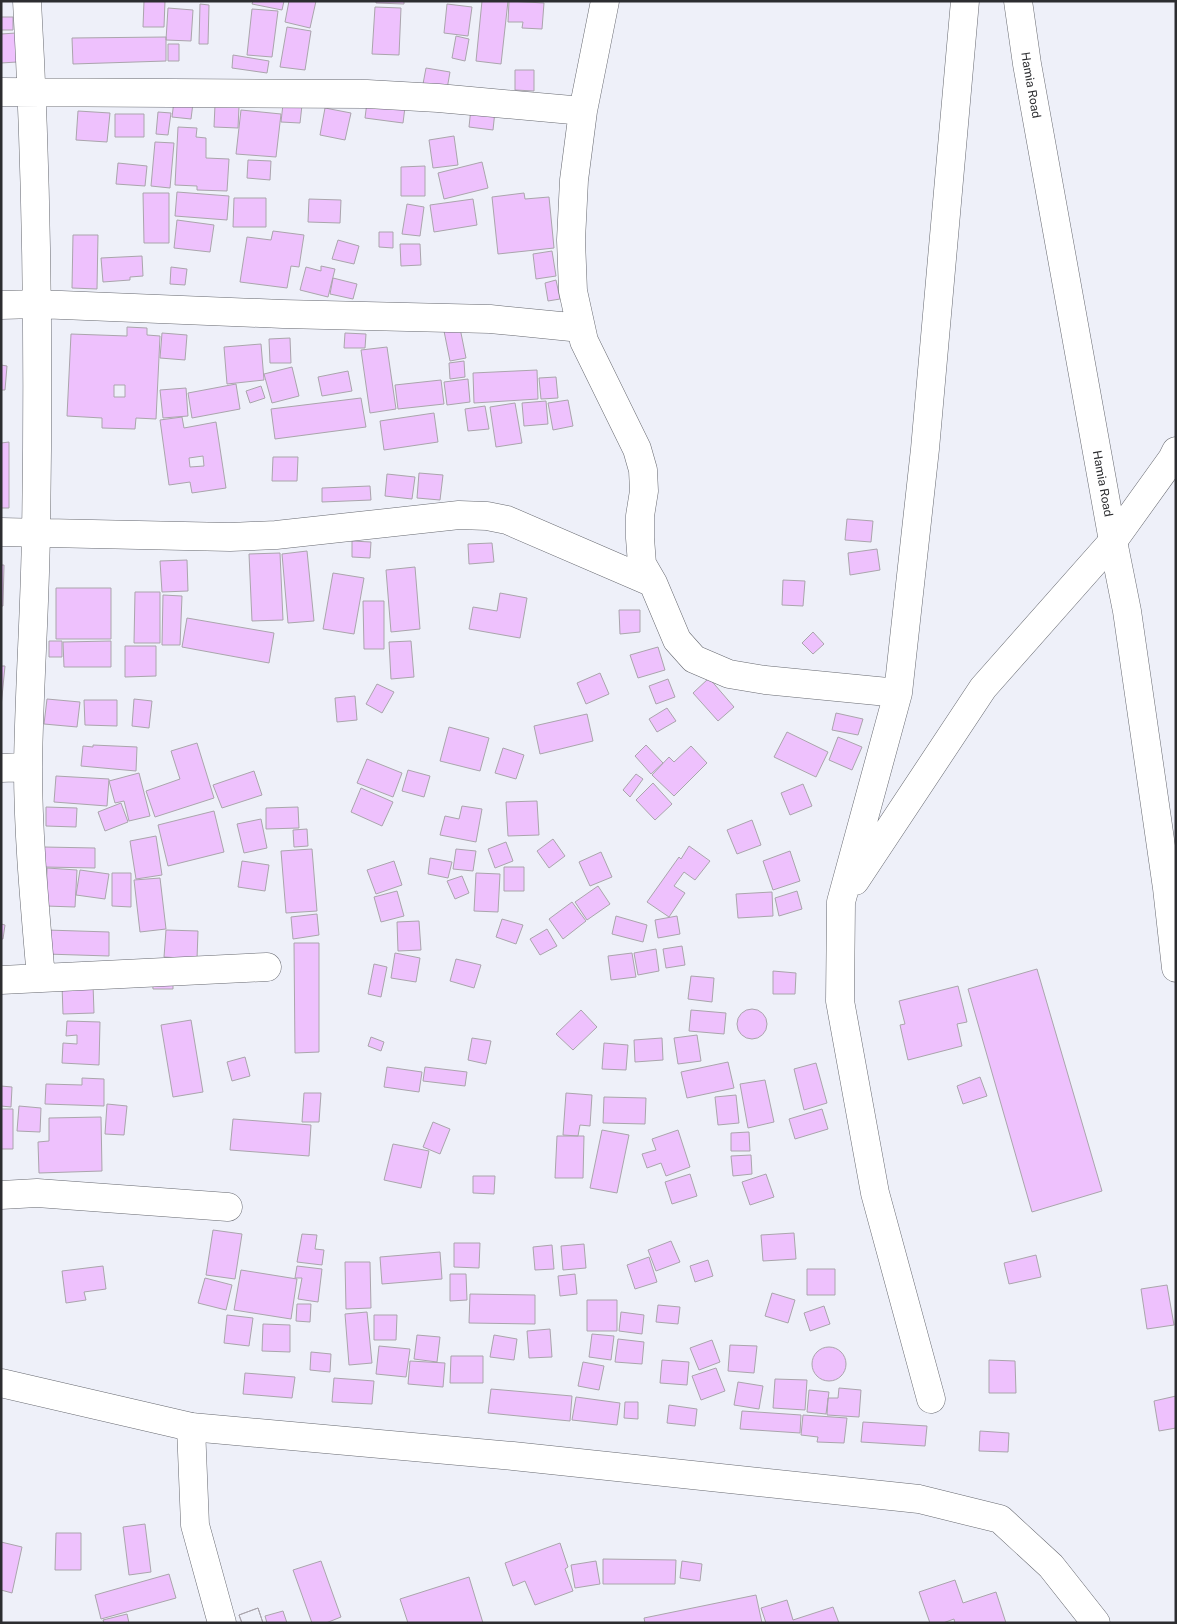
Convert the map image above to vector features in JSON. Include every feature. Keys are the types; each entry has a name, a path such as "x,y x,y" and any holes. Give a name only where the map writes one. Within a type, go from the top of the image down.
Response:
{"street":[{"path":"27,1 32,92 38,304 36,533 28,767 32,875 41,978"},
{"path":"605,1 583,111 574,180 571,240 573,291 584,341 637,449 644,491 640,516 642,564 654,582 677,640 694,659 729,674 898,692"},
{"path":"931,1399 875,1193 840,1001 841,902 898,692 925,449 965,1"},
{"name":"Hamia Road","path":"1018,1 1027,64 1127,611 1167,888 1176,968"},
{"path":"1,92 367,94 438,98 583,111"},
{"path":"1,305 38,304 282,314 490,319 581,328"},
{"path":"841,902 984,688 1113,541 1176,451"},
{"path":"1,532 230,537 276,535 458,515 486,516 506,520 654,582"},
{"path":"1,768 28,767"},
{"path":"1,980 267,967"},
{"path":"1,1194 37,1193 228,1207"},
{"path":"1,1383 192,1427 513,1456 918,1499 1000,1519 1051,1566 1096,1623"},
{"path":"192,1427 195,1525 222,1623"}],"building":[{"path":"144,1 165,1 164,27 143,27"},
{"path":"253,1 284,1 282,10 252,4"},
{"path":"289,1 316,1 310,28 285,22"},
{"path":"376,1 404,1 404,4 376,3"},
{"path":"482,1 508,1 501,64 476,61"},
{"path":"509,1 544,3 542,29 522,28 523,22 508,22"},
{"path":"200,4 209,5 208,44 199,44"},
{"path":"447,4 472,7 468,36 444,33"},
{"path":"375,7 401,8 399,55 372,54"},
{"path":"168,8 193,10 191,41 166,40"},
{"path":"252,9 278,11 272,57 247,55"},
{"path":"1,17 13,17 13,30 1,30"},
{"path":"287,27 311,31 305,70 280,67"},
{"path":"16,33 17,62 1,63 1,34"},
{"path":"456,36 469,39 465,61 452,58"},
{"path":"166,37 166,61 73,64 72,38"},
{"path":"168,44 179,44 179,61 168,61"},
{"path":"233,55 269,61 267,73 232,68"},
{"path":"426,68 450,72 447,89 423,84"},
{"path":"515,70 534,70 534,91 515,90"},
{"path":"174,101 193,103 191,119 172,117"},
{"path":"367,102 405,107 403,123 365,118"},
{"path":"283,104 302,105 300,123 281,122"},
{"path":"215,105 239,106 238,128 214,127"},
{"path":"325,108 351,113 345,140 320,135"},
{"path":"471,108 495,111 493,130 469,127"},
{"path":"241,110 281,114 276,157 236,154"},
{"path":"78,111 110,113 107,142 76,140"},
{"path":"158,112 171,113 168,135 156,134"},
{"path":"115,114 144,114 144,137 115,137"},
{"path":"178,127 197,128 196,137 206,138 206,158 229,159 227,191 197,190 197,186 175,185"},
{"path":"454,136 458,165 433,168 429,140"},
{"path":"155,142 174,143 170,188 151,186"},
{"path":"248,160 271,161 270,180 247,178"},
{"path":"482,162 488,188 444,199 438,173"},
{"path":"118,163 147,166 145,186 116,184"},
{"path":"425,166 425,196 401,196 401,167"},
{"path":"177,192 229,196 227,220 175,216"},
{"path":"143,193 169,193 169,243 144,243"},
{"path":"524,193 525,199 549,197 554,248 498,254 492,197"},
{"path":"234,198 266,198 266,227 233,227"},
{"path":"309,199 341,200 340,223 308,222"},
{"path":"473,199 477,225 434,232 430,205"},
{"path":"407,204 424,207 420,236 402,234"},
{"path":"177,220 214,225 210,252 174,248"},
{"path":"273,231 304,235 299,267 291,266 287,288 240,282 247,237 271,240"},
{"path":"379,232 393,232 393,248 379,247"},
{"path":"73,235 98,235 97,289 72,288"},
{"path":"338,240 359,246 354,264 332,259"},
{"path":"400,244 420,244 421,265 401,266"},
{"path":"552,251 556,276 536,279 533,254"},
{"path":"142,256 143,276 130,277 130,280 103,282 101,258"},
{"path":"321,266 335,269 328,297 300,290 306,267 321,271"},
{"path":"171,267 187,269 185,285 170,284"},
{"path":"333,278 357,284 353,299 330,294"},
{"path":"556,280 560,299 548,301 545,283"},
{"path":"127,327 147,328 147,335 160,336 156,419 136,418 135,429 102,428 102,418 67,416 71,334 127,336","holes":["114,385 125,385 125,397 114,397"]},
{"path":"460,328 466,358 450,361 444,331"},
{"path":"162,333 187,335 185,360 160,358"},
{"path":"345,333 366,334 365,348 344,348"},
{"path":"290,338 291,363 270,363 269,339"},
{"path":"261,344 264,380 227,384 224,347"},
{"path":"387,347 396,409 370,413 361,350"},
{"path":"464,361 465,377 450,379 449,363"},
{"path":"1,365 7,366 5,390 1,390"},
{"path":"292,367 299,396 272,403 264,374"},
{"path":"537,370 538,399 474,403 473,373"},
{"path":"348,371 352,391 322,396 318,377"},
{"path":"556,377 558,398 541,399 539,378"},
{"path":"468,379 470,402 447,405 444,382"},
{"path":"441,380 444,404 398,409 395,385"},
{"path":"236,384 240,409 192,418 188,393"},
{"path":"261,386 265,398 250,403 246,391"},
{"path":"186,388 188,416 163,418 160,390"},
{"path":"361,398 366,427 275,439 271,409"},
{"path":"568,400 573,426 553,430 548,403"},
{"path":"546,401 548,424 524,426 522,403"},
{"path":"515,403 522,443 496,447 490,407"},
{"path":"485,406 489,429 468,431 465,409"},
{"path":"434,413 438,442 384,450 380,421"},
{"path":"182,417 184,428 216,422 226,488 192,493 190,482 169,485 160,420","holes":["203,456 204,466 190,467 189,458"]},
{"path":"9,442 9,508 1,508 1,443"},
{"path":"273,457 298,457 297,481 272,481"},
{"path":"419,473 443,475 440,500 417,498"},
{"path":"387,474 415,477 412,499 385,496"},
{"path":"370,486 371,500 322,502 322,488"},
{"path":"847,519 873,521 871,542 845,540"},
{"path":"352,541 371,542 370,558 352,557"},
{"path":"492,543 494,562 469,564 468,544"},
{"path":"877,549 880,570 850,575 848,553"},
{"path":"307,551 314,621 288,623 282,554"},
{"path":"280,553 283,620 252,621 249,554"},
{"path":"187,560 188,591 162,592 160,561"},
{"path":"1,565 4,565 3,606 1,606"},
{"path":"415,567 420,629 391,632 386,570"},
{"path":"333,573 364,578 354,634 323,629"},
{"path":"783,580 805,581 803,606 782,605"},
{"path":"56,588 111,588 111,639 56,639"},
{"path":"135,592 160,592 160,643 134,643"},
{"path":"500,593 527,598 520,638 469,629 473,607 497,611"},
{"path":"163,595 182,596 180,645 162,645"},
{"path":"363,601 384,601 384,649 364,649"},
{"path":"619,610 640,610 640,632 620,634"},
{"path":"187,618 274,633 269,663 182,647"},
{"path":"813,632 824,644 813,654 802,643"},
{"path":"49,641 62,641 62,657 49,657"},
{"path":"111,641 111,667 64,667 63,642"},
{"path":"411,641 414,677 391,679 389,642"},
{"path":"125,646 156,646 156,676 125,677"},
{"path":"658,647 665,670 638,678 630,655"},
{"path":"1,666 5,666 1,707"},
{"path":"600,673 609,694 586,704 577,683"},
{"path":"709,678 734,707 718,721 693,693"},
{"path":"668,679 675,697 656,704 649,686"},
{"path":"377,684 394,692 382,713 366,704"},
{"path":"355,696 357,720 337,722 335,698"},
{"path":"47,699 80,702 77,727 44,724"},
{"path":"134,699 152,701 149,728 132,726"},
{"path":"84,700 117,700 117,726 85,725"},
{"path":"667,708 676,721 657,732 649,719"},
{"path":"836,713 863,719 858,735 832,730"},
{"path":"587,714 593,741 540,754 534,726"},
{"path":"449,727 489,738 480,771 440,761"},
{"path":"787,732 828,752 816,777 774,757"},
{"path":"838,737 862,747 852,770 829,760"},
{"path":"197,743 214,798 155,817 146,791 180,779 171,751"},
{"path":"93,745 137,747 136,771 81,766 83,746 93,747"},
{"path":"646,745 663,763 651,774 635,756"},
{"path":"691,746 707,763 674,796 652,775 669,757 674,762"},
{"path":"503,748 524,755 516,779 495,773"},
{"path":"367,759 402,773 393,797 357,783"},
{"path":"408,770 430,776 424,797 402,791"},
{"path":"254,771 262,795 222,808 213,785"},
{"path":"139,773 150,816 129,821 124,801 115,803 109,781"},
{"path":"636,774 643,779 630,797 623,790"},
{"path":"56,776 109,779 107,806 54,802"},
{"path":"653,783 672,804 655,820 636,800"},
{"path":"803,784 812,806 790,815 781,793"},
{"path":"361,788 393,802 382,826 351,812"},
{"path":"537,801 539,835 508,836 506,802"},
{"path":"121,803 128,822 105,831 98,812"},
{"path":"462,806 482,809 476,842 440,835 445,816 459,819"},
{"path":"46,807 77,808 76,827 46,826"},
{"path":"298,807 299,828 266,829 266,808"},
{"path":"214,811 224,852 168,866 158,825"},
{"path":"261,819 267,848 244,853 237,824"},
{"path":"752,820 761,845 737,854 727,830"},
{"path":"307,829 308,846 294,847 293,830"},
{"path":"156,836 162,875 136,879 130,841"},
{"path":"553,839 565,856 549,868 537,851"},
{"path":"506,842 513,861 495,868 488,849"},
{"path":"689,846 710,861 695,880 684,872 674,886 685,893 669,917 647,902"},
{"path":"44,847 95,848 95,868 44,867"},
{"path":"312,849 317,911 286,913 281,851"},
{"path":"456,849 476,851 473,871 453,869"},
{"path":"790,851 800,881 773,890 763,861"},
{"path":"601,852 612,877 590,886 579,862"},
{"path":"430,858 452,862 448,878 428,874"},
{"path":"242,861 269,865 265,891 238,887"},
{"path":"394,861 402,885 376,894 367,870"},
{"path":"504,867 524,867 524,891 504,891"},
{"path":"47,868 77,870 75,907 46,906"},
{"path":"80,870 109,874 105,899 76,895"},
{"path":"112,873 131,873 131,907 112,906"},
{"path":"476,873 500,874 498,912 474,911"},
{"path":"462,876 469,893 455,899 447,881"},
{"path":"160,878 166,929 140,932 134,880"},
{"path":"598,886 610,904 587,920 575,902"},
{"path":"397,891 404,916 381,922 374,897"},
{"path":"797,891 802,909 779,916 775,898"},
{"path":"772,892 773,916 738,918 736,894"},
{"path":"572,902 586,921 563,939 549,919"},
{"path":"317,914 319,935 293,939 291,917"},
{"path":"616,916 647,925 643,942 612,934"},
{"path":"677,916 680,934 658,938 655,920"},
{"path":"502,919 523,925 516,944 496,937"},
{"path":"419,921 421,950 398,951 397,922"},
{"path":"1,924 5,925 3,939 1,939"},
{"path":"547,929 557,946 540,955 530,939"},
{"path":"47,930 109,932 109,956 46,954"},
{"path":"166,930 198,931 197,959 164,957"},
{"path":"294,943 319,943 319,1052 295,1053"},
{"path":"682,946 685,965 666,968 663,949"},
{"path":"656,949 659,971 638,975 634,953"},
{"path":"395,953 420,958 416,982 391,978"},
{"path":"632,953 636,977 611,980 608,956"},
{"path":"456,959 481,965 474,988 450,981"},
{"path":"374,964 387,967 381,997 368,994"},
{"path":"1037,969 1102,1191 1032,1212 968,989"},
{"path":"773,971 796,973 795,994 773,994"},
{"path":"173,973 173,989 153,989 152,974"},
{"path":"691,976 714,978 712,1002 688,999"},
{"path":"93,984 94,1013 63,1014 62,985"},
{"path":"958,986 967,1022 957,1024 962,1046 908,1060 900,1025 905,1024 899,1001"},
{"path":"752,1009 758,1010 766,1018 766,1030 758,1038 752,1039 746,1038 738,1030 737,1024 738,1018 746,1010"},
{"path":"581,1010 597,1027 573,1050 556,1034"},
{"path":"691,1010 726,1013 724,1034 689,1031"},
{"path":"191,1020 203,1092 173,1097 161,1025"},
{"path":"67,1021 100,1022 99,1065 62,1063 63,1043 77,1044 77,1035 66,1036"},
{"path":"697,1035 701,1061 678,1064 674,1038"},
{"path":"371,1037 384,1042 381,1051 368,1046"},
{"path":"472,1038 491,1041 486,1064 468,1060"},
{"path":"662,1038 663,1060 635,1062 634,1040"},
{"path":"604,1043 628,1045 626,1070 602,1069"},
{"path":"245,1057 250,1076 232,1081 227,1062"},
{"path":"728,1062 734,1088 687,1098 681,1072"},
{"path":"816,1063 827,1103 804,1110 794,1069"},
{"path":"387,1067 422,1072 419,1092 384,1087"},
{"path":"425,1067 467,1072 465,1086 423,1081"},
{"path":"980,1077 987,1096 963,1104 957,1086"},
{"path":"82,1078 104,1079 104,1106 45,1104 46,1084 82,1085"},
{"path":"765,1080 774,1122 748,1128 740,1084"},
{"path":"1,1086 12,1087 11,1107 1,1106"},
{"path":"304,1093 321,1093 319,1122 302,1122"},
{"path":"566,1093 592,1095 590,1126 580,1125 578,1136 563,1135"},
{"path":"736,1095 739,1123 718,1125 715,1097"},
{"path":"604,1097 646,1098 645,1124 603,1123"},
{"path":"107,1104 127,1106 124,1135 105,1134"},
{"path":"19,1106 41,1108 40,1132 17,1131"},
{"path":"1,1109 13,1109 13,1149 1,1149"},
{"path":"822,1109 828,1129 795,1139 789,1119"},
{"path":"101,1117 102,1171 39,1173 38,1142 49,1141 49,1118"},
{"path":"233,1119 311,1125 309,1156 230,1150"},
{"path":"433,1122 450,1129 440,1154 423,1147"},
{"path":"602,1130 629,1135 617,1193 590,1188"},
{"path":"678,1130 690,1167 666,1176 661,1163 647,1168 642,1154 656,1150 652,1139"},
{"path":"749,1132 750,1151 731,1151 731,1133"},
{"path":"557,1136 584,1136 583,1178 555,1178"},
{"path":"393,1144 429,1151 421,1188 384,1180"},
{"path":"751,1155 752,1174 733,1176 731,1156"},
{"path":"690,1174 697,1196 672,1204 665,1182"},
{"path":"766,1174 774,1197 750,1205 742,1182"},
{"path":"473,1176 495,1176 494,1194 473,1193"},
{"path":"213,1230 242,1234 235,1279 206,1275"},
{"path":"794,1233 796,1259 763,1261 761,1235"},
{"path":"302,1234 317,1235 315,1249 324,1250 322,1265 297,1262"},
{"path":"671,1241 680,1262 656,1271 648,1250"},
{"path":"454,1243 480,1243 479,1268 454,1267"},
{"path":"584,1244 586,1268 563,1270 561,1246"},
{"path":"552,1245 554,1269 535,1270 533,1247"},
{"path":"440,1252 442,1279 382,1284 380,1257"},
{"path":"1036,1255 1041,1277 1009,1284 1004,1263"},
{"path":"649,1257 657,1282 635,1289 627,1265"},
{"path":"708,1260 713,1276 695,1282 690,1266"},
{"path":"345,1262 370,1262 371,1308 346,1309"},
{"path":"103,1266 106,1289 84,1292 86,1300 66,1303 62,1271"},
{"path":"297,1266 322,1269 318,1302 298,1299 302,1278 295,1278"},
{"path":"807,1269 835,1269 835,1295 807,1295"},
{"path":"241,1270 297,1279 291,1319 234,1310"},
{"path":"450,1274 466,1274 467,1300 450,1301"},
{"path":"575,1274 577,1294 560,1296 558,1276"},
{"path":"205,1278 232,1285 226,1310 198,1303"},
{"path":"1167,1285 1174,1325 1147,1329 1141,1289"},
{"path":"772,1293 795,1300 788,1323 765,1316"},
{"path":"470,1294 535,1295 535,1324 469,1323"},
{"path":"587,1300 617,1300 617,1331 587,1331"},
{"path":"297,1304 311,1304 310,1322 296,1321"},
{"path":"658,1305 680,1307 678,1324 656,1322"},
{"path":"824,1306 830,1324 810,1331 804,1313"},
{"path":"367,1312 372,1363 349,1365 345,1314"},
{"path":"621,1312 644,1315 642,1334 619,1331"},
{"path":"227,1315 253,1318 249,1346 224,1343"},
{"path":"374,1315 397,1315 396,1340 374,1340"},
{"path":"263,1324 290,1325 290,1352 262,1351"},
{"path":"550,1329 552,1357 529,1358 527,1331"},
{"path":"592,1334 614,1336 611,1360 589,1357"},
{"path":"417,1335 440,1337 437,1362 414,1359"},
{"path":"494,1335 517,1339 514,1360 490,1357"},
{"path":"618,1339 644,1342 642,1364 615,1362"},
{"path":"712,1340 720,1362 699,1370 690,1348"},
{"path":"730,1345 757,1346 754,1373 728,1371"},
{"path":"379,1346 410,1349 406,1377 376,1374"},
{"path":"829,1347 841,1352 846,1364 841,1376 829,1381 817,1376 812,1364 817,1352"},
{"path":"311,1352 331,1354 330,1372 310,1370"},
{"path":"451,1356 483,1356 483,1383 450,1383"},
{"path":"662,1360 689,1362 687,1385 660,1383"},
{"path":"989,1360 1015,1361 1016,1393 989,1393"},
{"path":"410,1361 445,1363 443,1387 408,1384"},
{"path":"583,1362 604,1366 599,1390 578,1386"},
{"path":"716,1368 725,1391 701,1400 692,1376"},
{"path":"245,1373 295,1377 292,1398 243,1394"},
{"path":"334,1378 374,1381 372,1404 332,1402"},
{"path":"775,1379 807,1380 805,1410 773,1408"},
{"path":"738,1382 763,1386 759,1409 734,1405"},
{"path":"839,1388 861,1390 859,1417 827,1415 828,1398 838,1398"},
{"path":"491,1389 572,1396 570,1421 488,1413"},
{"path":"809,1390 829,1392 826,1414 807,1412"},
{"path":"1176,1396 1176,1428 1159,1431 1154,1401"},
{"path":"576,1397 620,1403 617,1425 572,1420"},
{"path":"625,1402 638,1402 638,1419 624,1418"},
{"path":"669,1405 697,1409 695,1426 667,1423"},
{"path":"742,1411 801,1415 800,1433 740,1429"},
{"path":"803,1415 847,1418 844,1443 817,1442 818,1437 801,1435"},
{"path":"863,1422 927,1426 925,1446 861,1442"},
{"path":"980,1431 1009,1433 1008,1452 979,1451"},
{"path":"145,1524 151,1572 129,1575 123,1527"},
{"path":"56,1533 81,1533 81,1570 55,1570"},
{"path":"1,1542 22,1547 12,1593 1,1590"},
{"path":"560,1543 568,1567 565,1569 573,1591 535,1605 525,1581 513,1586 505,1563"},
{"path":"603,1559 676,1560 675,1584 603,1584"},
{"path":"321,1561 341,1617 326,1623 312,1623 293,1570"},
{"path":"596,1561 600,1584 575,1588 571,1565"},
{"path":"682,1561 702,1564 700,1581 680,1578"},
{"path":"169,1574 176,1598 101,1619 95,1595"},
{"path":"469,1577 483,1623 408,1623 400,1599"},
{"path":"955,1580 963,1603 996,1592 1006,1623 955,1623 954,1619 943,1623 930,1623 919,1592"},
{"path":"756,1595 762,1623 645,1623 644,1618"},
{"path":"787,1600 793,1620 833,1607 839,1623 766,1623 761,1608"},
{"path":"258,1608 263,1623 242,1623 239,1615"},
{"path":"258,1608 263,1623 242,1623 239,1615"},
{"path":"283,1611 287,1623 267,1623 265,1616"},
{"path":"127,1614 129,1623 104,1623 103,1620"}]}
